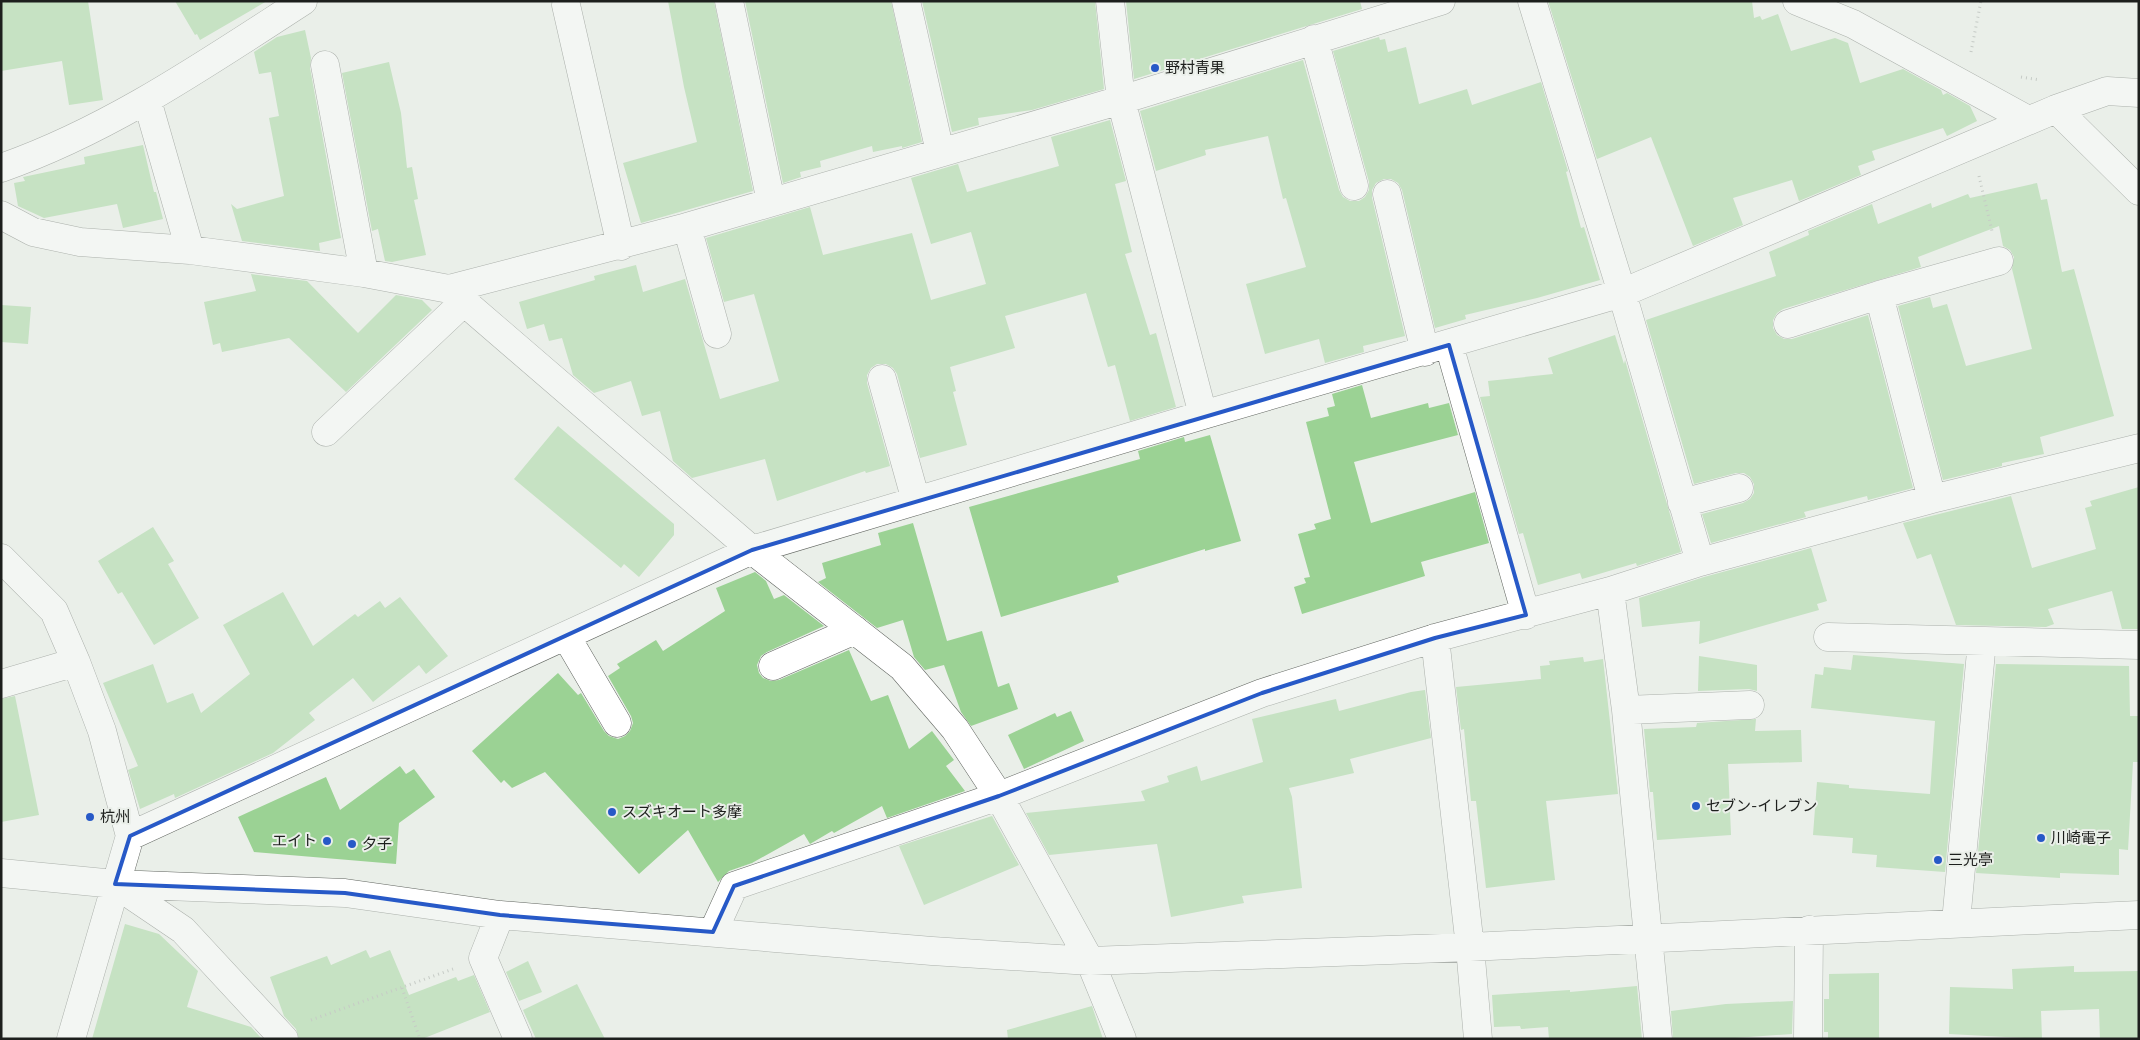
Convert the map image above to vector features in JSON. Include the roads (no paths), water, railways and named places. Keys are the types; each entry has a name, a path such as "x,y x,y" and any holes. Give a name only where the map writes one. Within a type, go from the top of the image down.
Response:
{"street":[{"path":"1,168 75,136 147,100 304,1"},
{"path":"729,1 771,202"},
{"path":"906,1 940,152"},
{"path":"1110,1 1121,100 1203,415"},
{"path":"326,432 456,296 1121,100 1440,1"},
{"path":"1532,1 1622,294 1700,562"},
{"path":"1797,1 1853,24 2028,120"},
{"path":"566,5 621,246"},
{"path":"1314,39 1354,186"},
{"path":"324,64 364,272"},
{"path":"130,836 752,550 1203,415 1622,294 2056,108 2107,92 2139,93"},
{"path":"147,100 190,250"},
{"path":"2056,108 2139,191"},
{"path":"1387,194 1526,615"},
{"path":"1,215 33,232 80,242 190,250 364,272 456,296 752,550 902,666 955,729 999,796 1090,961 1122,1039"},
{"path":"687,227 717,334"},
{"path":"1788,324 1999,261"},
{"path":"1880,295 1932,499"},
{"path":"882,379 916,502"},
{"path":"713,932 734,886 999,796 1262,693 1435,638 1610,591 1700,562 1932,499 2139,448"},
{"path":"1682,503 1739,488"},
{"path":"1,558 54,611 102,731 130,836 71,1039"},
{"path":"1610,591 1626,710 1658,1039"},
{"path":"773,666 856,630"},
{"path":"566,636 617,723"},
{"path":"1828,637 2139,645"},
{"path":"1435,638 1470,947 1478,1039"},
{"path":"1956,922 1982,641"},
{"path":"1,684 76,662"},
{"path":"1626,710 1750,706"},
{"path":"1,874 115,884 345,893 500,915 932,951 1090,961 1470,947 1956,922 2139,915"},
{"path":"115,884 183,930 278,1036"},
{"path":"500,915 483,958 518,1039"},
{"path":"1808,1039 1809,930"}],"place":[{"name":"野村青果","path":"1155,68"},
{"name":"セブン-イレブン","path":"1696,806"},
{"name":"スズキオート多摩","path":"612,812"},
{"name":"杭州","path":"90,817"},
{"name":"川崎電子","path":"2041,838"},
{"name":"エイト","path":"327,841"},
{"name":"夕子","path":"352,844"},
{"name":"三光亭","path":"1938,860"}]}
